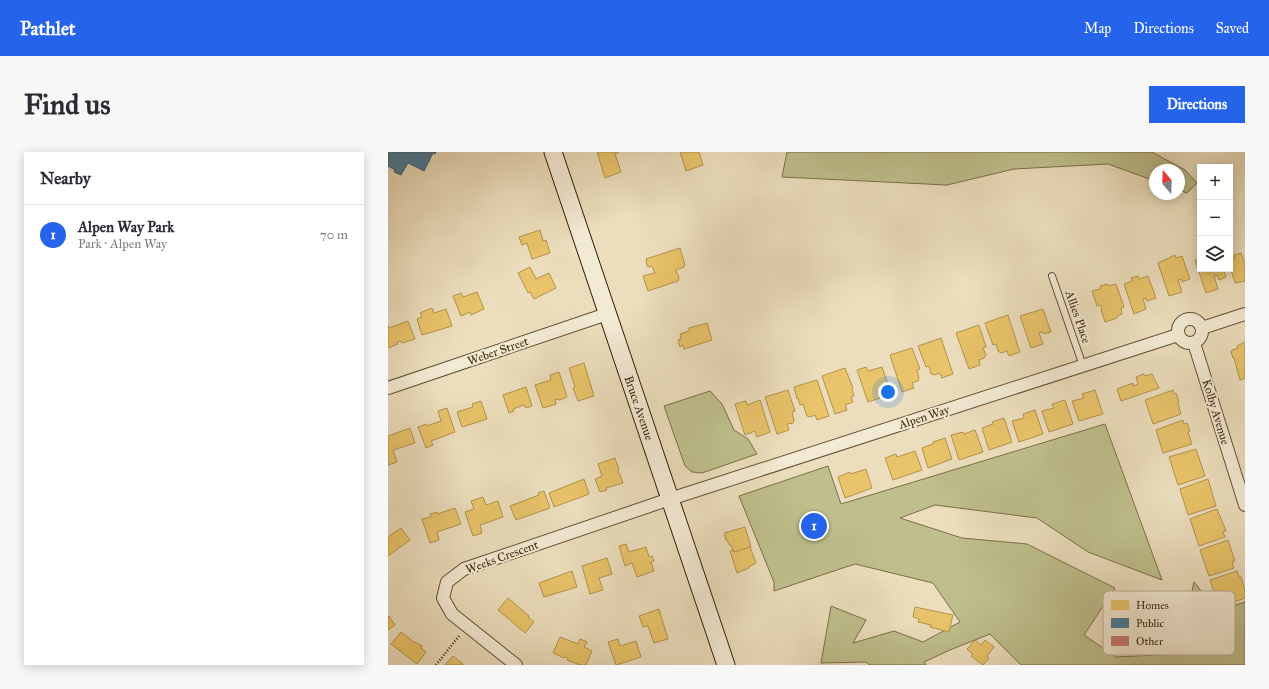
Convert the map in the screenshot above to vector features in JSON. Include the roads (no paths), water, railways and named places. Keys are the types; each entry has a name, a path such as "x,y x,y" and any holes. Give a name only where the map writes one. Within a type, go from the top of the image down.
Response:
{"street":[{"name":"Bruce Avenue","path":"552,152 726,665"},
{"name":"Weber Street","path":"388,388 607,314"},
{"path":"1202,328 1245,314"},
{"path":"1194,319 1198,321 1202,328 1202,335 1194,342 1186,343 1178,335 1178,327 1182,320 1194,319"},
{"name":"Alpen Way","path":"670,499 1178,335"},
{"name":"Kolby Avenue","path":"1194,342 1245,505"},
{"name":"Weeks Crescent","path":"516,665 452,614 442,598 446,582 464,569 670,499"}],"lane":[{"name":"Allies Place","path":"1052,276 1083,366"}],"place":[{"name":"Alpen Way Park","path":"814,526"}]}
